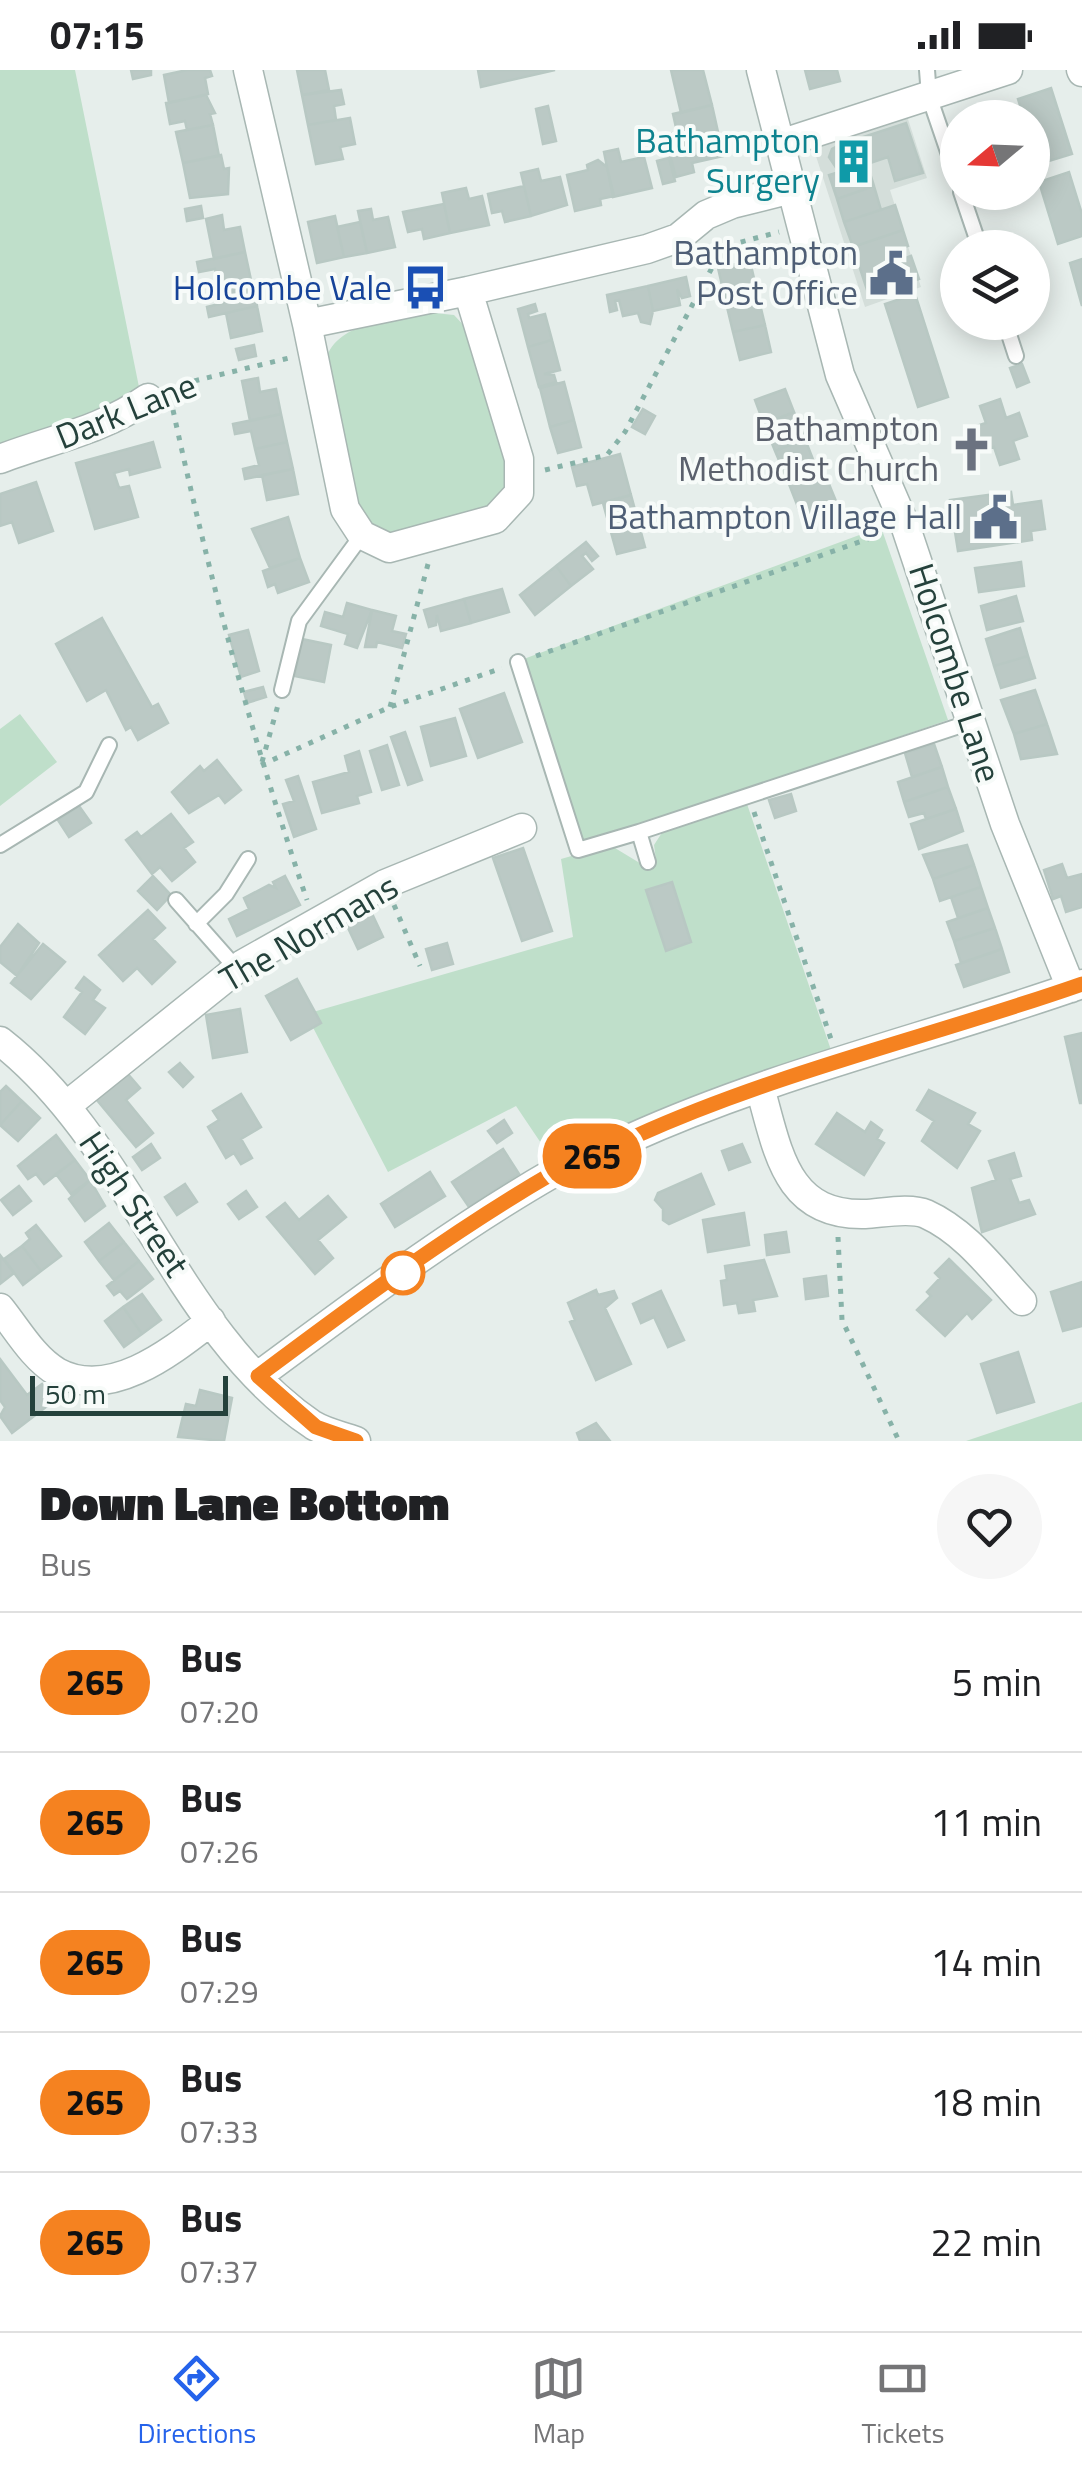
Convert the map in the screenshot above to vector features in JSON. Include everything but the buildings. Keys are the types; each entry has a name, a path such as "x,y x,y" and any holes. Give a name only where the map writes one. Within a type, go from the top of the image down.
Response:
{"street":[{"path":"248,70 345,508 362,535 388,548 495,519 519,494 519,458 468,290"},
{"name":"Holcombe Lane","path":"761,70 840,375 906,524 1005,824 1077,986"},
{"path":"780,144 928,83 1008,70"},
{"path":"307,324 646,249 678,238 706,216 732,204 792,188"},
{"name":"Dark Lane","path":"0,459 81,435 116,420 158,393"},
{"name":"The Normans","path":"66,1106 237,969 385,884 522,828"},
{"path":"258,1376 345,1312 554,1173 677,1117 894,1040 980,1019 1077,986"},
{"name":"High Street","path":"0,1041 66,1106 147,1218 211,1321 313,1434"},
{"path":"760,1088 785,1173 810,1202 836,1211 922,1212 957,1232 1022,1301"},
{"path":"0,1308 39,1358 58,1373 84,1380 127,1374 167,1355 211,1321"},
{"path":"313,1434 356,1441"}],"lane":[{"path":"928,83 940,122"},
{"path":"1011,340 1016,356"},
{"path":"282,690 299,621 362,535"},
{"path":"518,662 578,850 971,722"},
{"path":"0,845 86,792 109,745"},
{"path":"638,832 648,862"},
{"path":"196,924 226,894 248,860"},
{"path":"176,900 237,969"}],"path":[{"path":"696,254 801,226"},
{"path":"519,476 607,454 626,432 724,248"},
{"name":"Dark Lane","path":"158,393 312,352"},
{"path":"158,393 261,765 315,922"},
{"path":"261,765 390,707 906,524"},
{"path":"390,707 435,537"},
{"path":"261,765 282,690"},
{"path":"749,796 829,1035"},
{"path":"385,884 420,966"},
{"path":"836,1211 842,1320 899,1441"}],"shaded area":[{"path":"907,116 927,178 890,190 921,287 865,307 813,147"}],"green space":[{"path":"0,70 75,70 140,392 0,450"},
{"path":"434,313 454,315 468,330 508,460 508,489 489,510 389,536 368,529 356,504 327,356 334,344 358,328"},
{"path":"881,527 948,720 577,847 521,660"},
{"path":"20,714 57,762 0,806 0,729"},
{"path":"747,804 831,1050 689,1099 551,1158 516,1106 388,1172 306,1014 573,937 561,859 610,845 643,865 656,860 654,845 665,828"},
{"path":"1082,1402 1082,1441 966,1441"}],"bus line":[{"name":"265","path":"356,1441 316,1427 258,1376 345,1312 554,1173 677,1117 894,1040 980,1019 1082,984"}],"place":[{"name":"Bathampton Surgery","path":"853,161"},
{"name":"Bathampton Post Office","path":"891,273"},
{"name":"Holcombe Vale","path":"425,288"},
{"name":"Bathampton Methodist Church","path":"972,449"},
{"name":"Bathampton Village Hall","path":"995,517"}]}
